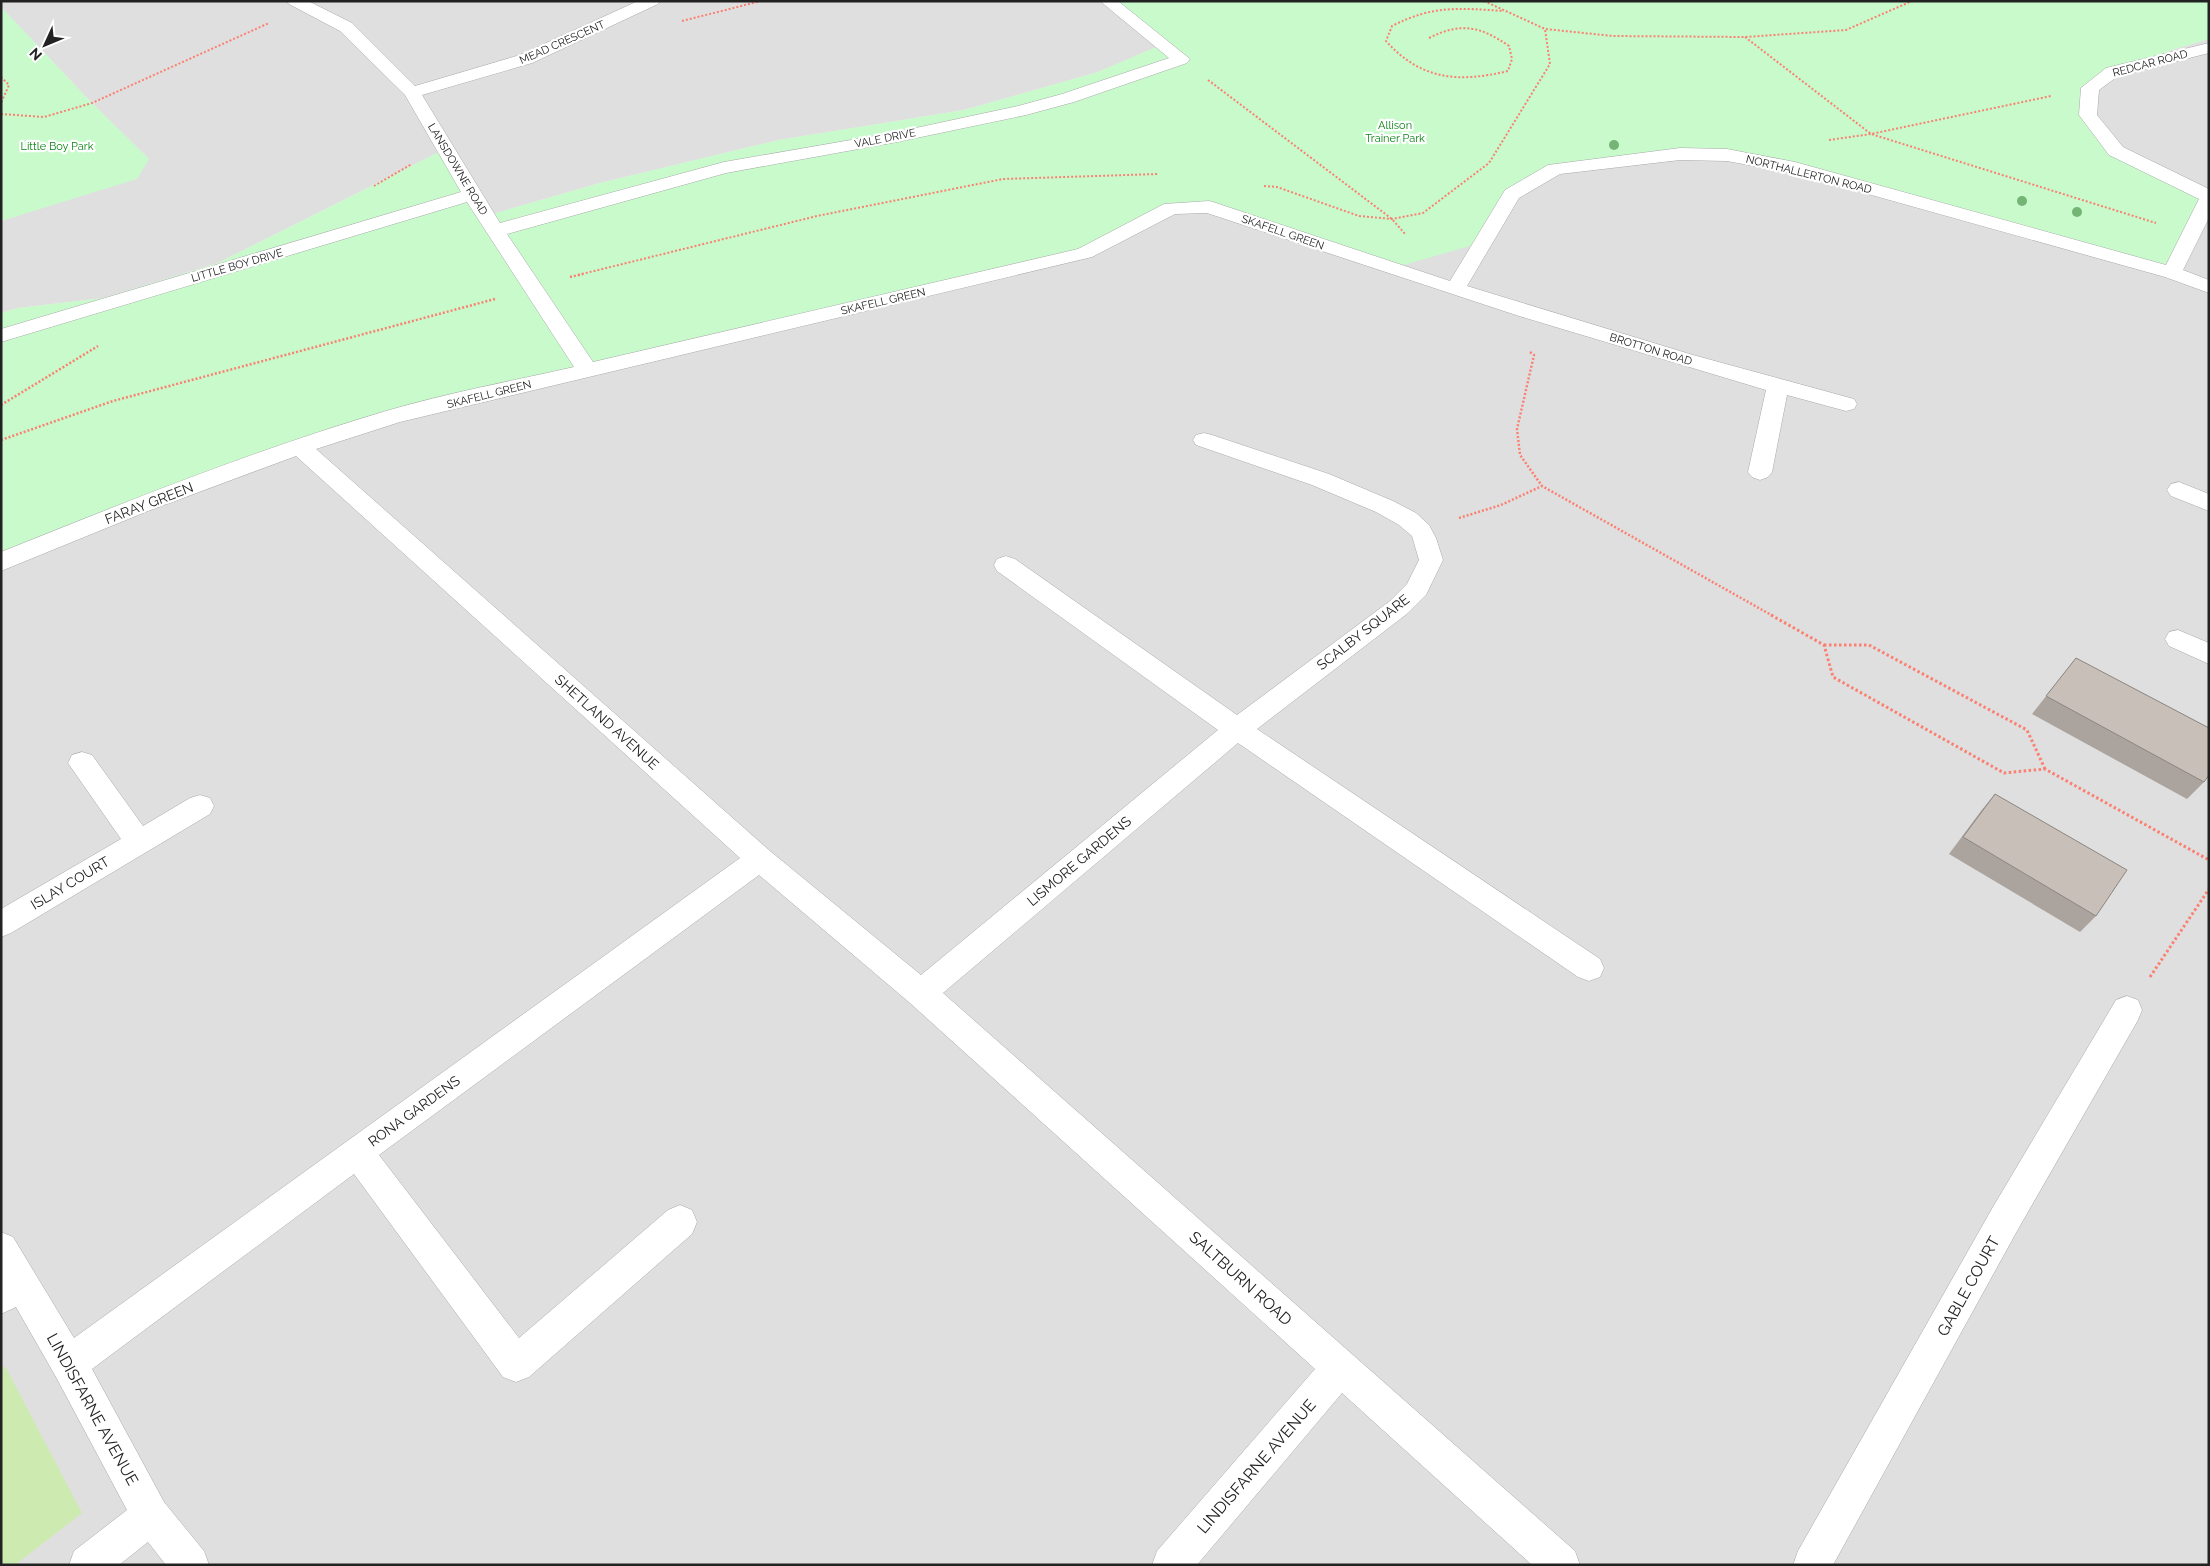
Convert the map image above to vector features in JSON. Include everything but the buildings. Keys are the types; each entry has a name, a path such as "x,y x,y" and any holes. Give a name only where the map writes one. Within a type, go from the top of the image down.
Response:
{"street":[{"name":"MEAD CRESCENT","path":"412,92 526,59 652,1"},
{"path":"1108,1 1181,60"},
{"name":"LANSDOWNE ROAD","path":"301,4 346,27 412,92 472,195 587,370"},
{"name":"REDCAR ROAD","path":"2090,88 2112,72 2209,48"},
{"name":"VALE DRIVE","path":"495,231 724,168 1020,111 1068,98 1181,60"},
{"path":"2090,88 2088,116 2116,151 2209,197 2172,273"},
{"name":"NORTHALLERTON ROAD","path":"1456,288 1512,194 1555,169 1680,154 1727,155 1795,168 2172,273 2209,287"},
{"name":"LITTLE BOY DRIVE","path":"1,336 472,195"},
{"name":"SKAFELL GREEN","path":"298,446 396,416 1085,253 1172,208 1209,207 1456,288"},
{"name":"BROTTON ROAD","path":"1456,288 1778,386 1846,404"},
{"path":"1760,472 1778,386"},
{"path":"1204,440 1369,499 1394,510 1421,531"},
{"name":"FARAY GREEN","path":"1,562 140,506 298,446"},
{"name":"SHETLAND AVENUE","path":"298,446 760,859 921,992"},
{"path":"2180,490 2209,503"},
{"name":"SCALBY SQUARE","path":"1237,729 1400,607 1417,589 1431,560 1421,531"},
{"path":"1006,565 1237,729 1589,968"},
{"path":"2178,639 2209,655"},
{"name":"LISMORE GARDENS","path":"921,992 1237,729"},
{"path":"82,763 139,842"},
{"name":"ISLAY COURT","path":"1,924 200,806"},
{"name":"RONA GARDENS","path":"69,1364 356,1152 760,859"},
{"name":"SALTBURN ROAD","path":"921,992 1561,1565"},
{"name":"GABLE COURT","path":"1812,1565 2005,1219 2127,1010"},
{"path":"356,1152 516,1364 680,1222"},
{"name":"LINDISFARNE AVENUE","path":"1,1249 11,1290 69,1364 151,1514 190,1565"},
{"name":"LINDISFARNE AVENUE","path":"1171,1565 1341,1367"},
{"path":"88,1565 151,1514"}],"path":[{"path":"1484,1 1545,29 1613,36 1745,37 1846,30 1912,1"},
{"path":"1,114 44,117 92,103 301,4"},
{"path":"1429,38 1443,29 1463,27 1490,32 1509,46 1512,59 1508,70 1486,77 1457,78 1424,70 1402,58 1386,41 1392,26 1414,15 1453,8 1506,12"},
{"path":"1258,185 1277,187 1359,216 1392,219 1423,213 1489,163 1550,64 1545,29"},
{"path":"1745,37 1870,134 2190,234"},
{"path":"1181,60 1392,219"},
{"path":"1,77 9,85 1,103"},
{"path":"1823,141 1870,134 2090,88"},
{"path":"1,440 113,401 474,306 532,286 817,216 1003,179 1163,174"},
{"path":"1502,303 1503,323 1516,340 1534,355 1517,429 1520,455 1542,486 1824,644 1869,645 2027,730 2045,769"},
{"path":"1421,531 1502,504 1542,486"},
{"path":"1824,644 1834,677 2004,773 2045,769 2209,860"},
{"path":"2127,1010 2209,889"}],"shaded area":[{"path":"1,1 1108,1 1164,44 1098,72 964,110 779,140 600,183 489,215 443,150 218,263 103,298 18,308 1,313 1,221 20,215 149,159 92,103 1,7"},
{"path":"2209,39 2209,196 2116,151 2088,115 2090,88 2112,72"},
{"path":"1680,154 2209,198 2209,1565 1,1565 1,562 299,446 1171,208 1512,194 1555,169"}],"green space":[{"name":"Allison Trainer Park","path":"1108,1 2209,1 2209,39 2112,72 2090,88 2089,115 2116,151 2209,196 2172,273 1727,155 1555,169 1512,194 1484,242 1393,268 1209,207 1172,208 1092,249 299,446 1,562 1,313 18,308 103,298 218,263 443,150 489,215 600,183 779,140 964,110 1098,72 1163,44"},
{"name":"Little Boy Park","path":"1,7 92,103 149,159 137,179 1,221"},
{"path":"5,1366 82,1513 15,1565 1,1565 1,1369"}]}
